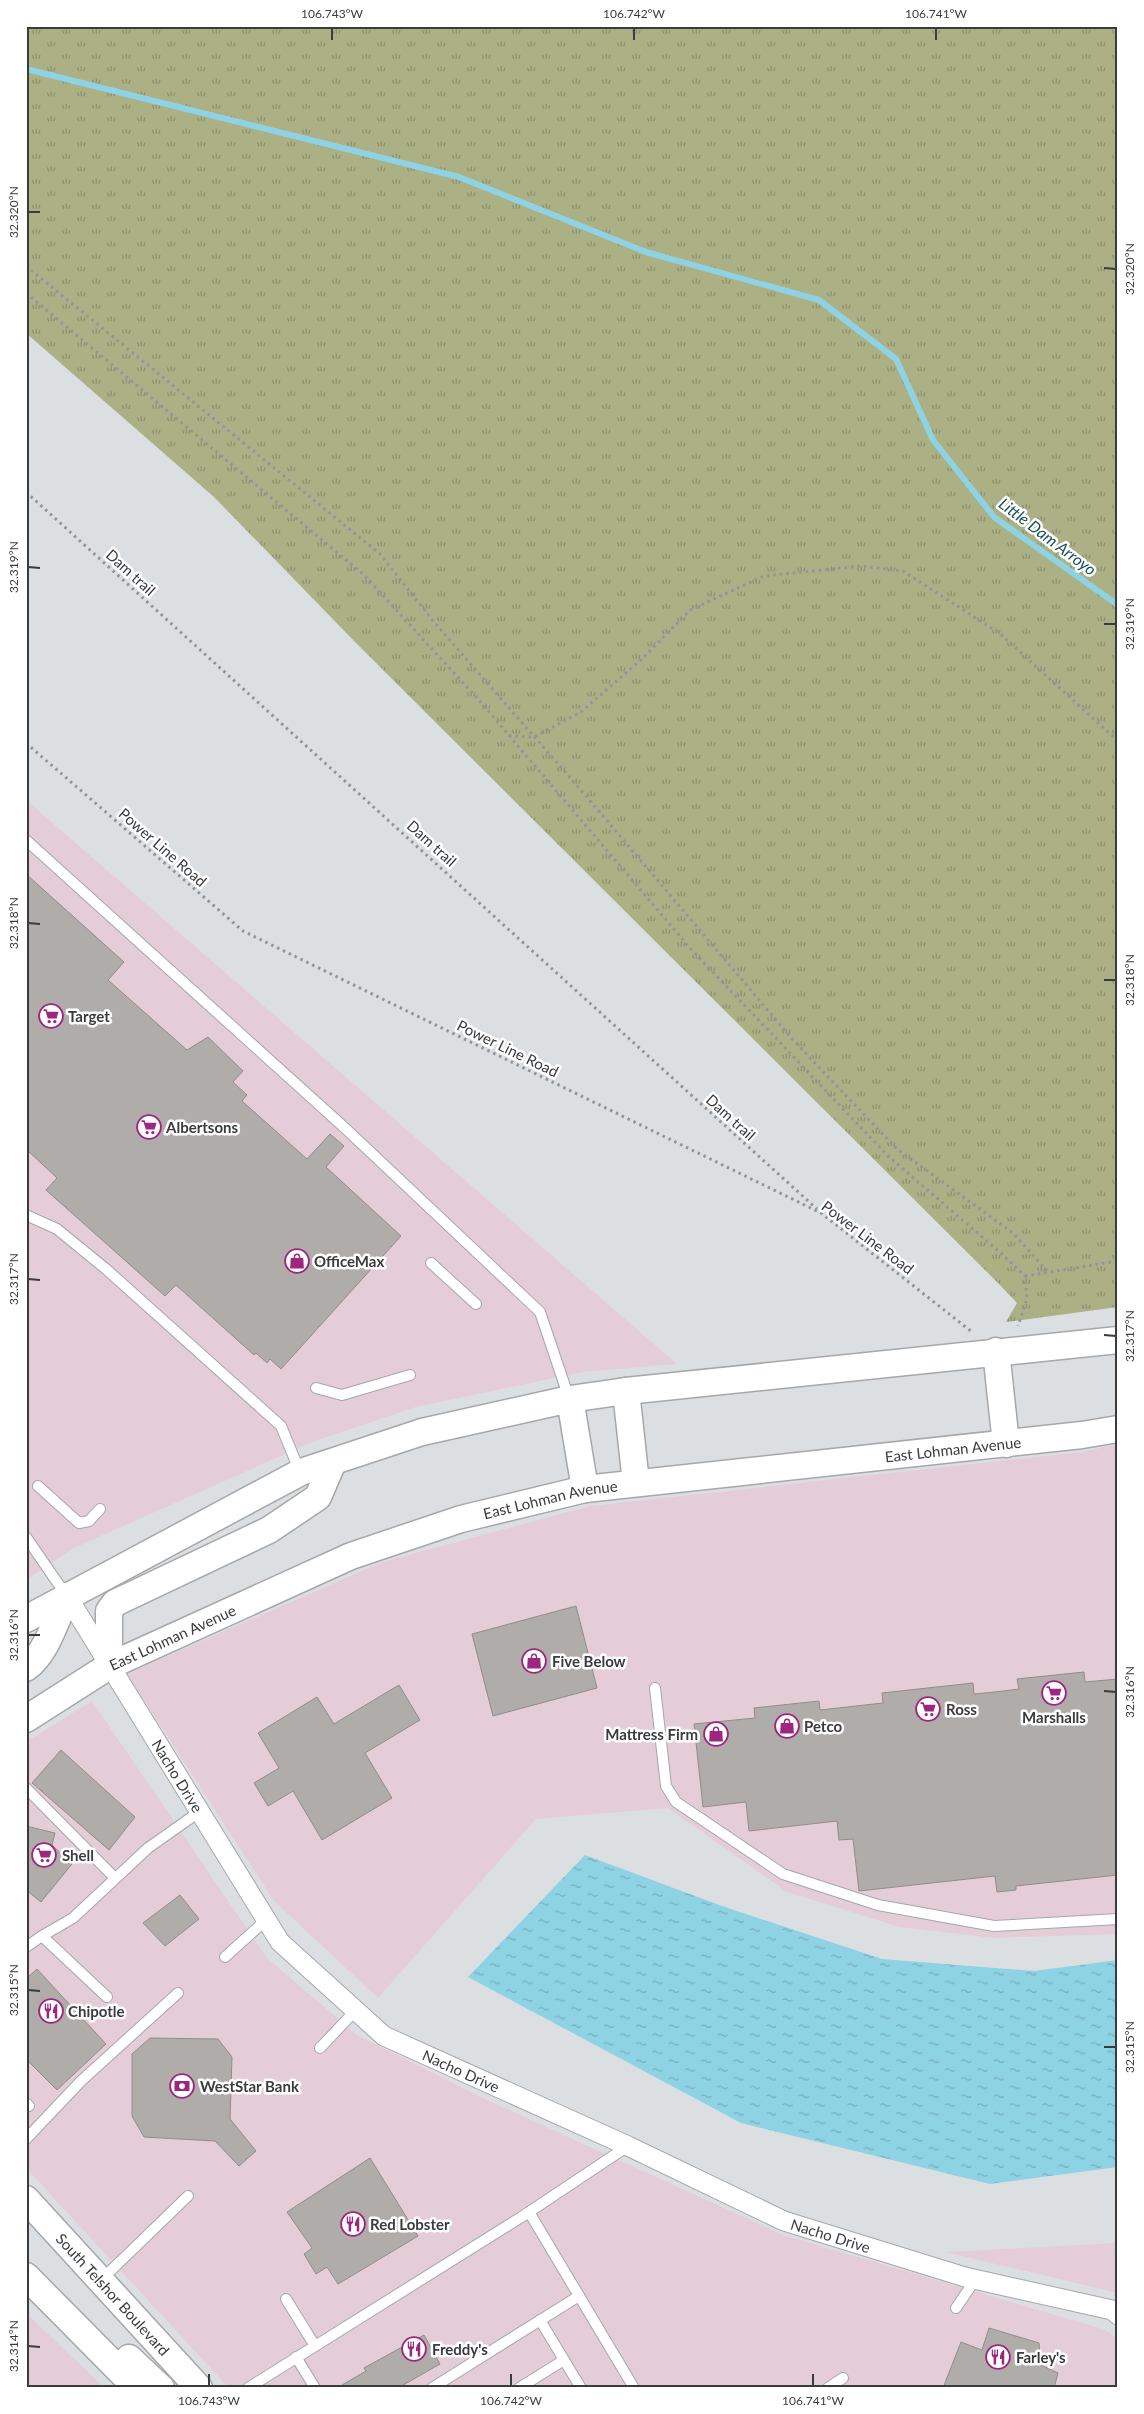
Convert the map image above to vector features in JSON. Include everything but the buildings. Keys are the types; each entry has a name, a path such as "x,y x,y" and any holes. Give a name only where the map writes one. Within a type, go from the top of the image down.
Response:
{"main road":[{"path":"26,1619 301,1472 422,1432 570,1399 626,1391 996,1351 1118,1340"},
{"path":"996,1351 1006,1444"},
{"path":"626,1391 636,1483"},
{"path":"570,1399 585,1489"},
{"name":"East Lohman Avenue","path":"26,1720 109,1666 351,1556 461,1519 585,1489 1082,1436 1118,1428"},
{"path":"109,1666 109,1612 115,1603 269,1530 318,1496 333,1462"},
{"path":"26,1668 35,1662 67,1596"},
{"name":"South Telshor Boulevard","path":"26,2199 199,2388"},
{"path":"26,2276 137,2388"},
{"path":"47,2297 76,2308 161,2388"}],"street":[{"name":"Nacho Drive","path":"67,1596 280,1942 384,2036 628,2146 784,2221 975,2280 1112,2310 1118,2315"}],"lane":[{"path":"26,840 324,1109 540,1312 570,1399"},
{"path":"26,1215 58,1229 106,1269 281,1426 301,1472"},
{"path":"431,1263 476,1304"},
{"path":"316,1388 342,1395 410,1375"},
{"path":"38,1486 79,1523 89,1521 100,1508"},
{"name":"Nacho Drive","path":"26,1537 67,1596"},
{"path":"655,1688 666,1786 676,1802 783,1874 878,1905 994,1926 1118,1919"},
{"path":"26,1788 115,1878"},
{"path":"26,1947 73,1918 148,1848 199,1812"},
{"path":"225,1957 266,1920"},
{"path":"42,1936 107,1997"},
{"path":"26,2139 81,2081 178,1992"},
{"path":"320,2048 355,2011"},
{"path":"248,2388 528,2212 628,2146"},
{"path":"102,2280 188,2196"},
{"path":"528,2212 634,2388"},
{"path":"956,2308 975,2280"},
{"path":"432,2388 579,2296"},
{"path":"286,2299 315,2346"},
{"path":"540,2320 581,2388"},
{"path":"296,2357 315,2388"},
{"path":"519,2388 564,2360"},
{"path":"828,2388 843,2378"}],"path":[{"path":"26,266 380,554 434,622 793,1040 897,1149 1013,1233 1047,1271"},
{"path":"26,294 364,576 509,736 690,948 888,1156 1025,1276 1027,1298 1019,1326 996,1351"},
{"name":"Dam trail","path":"26,492 821,1213"},
{"path":"509,736 534,737 580,712 643,658 690,610 764,576 861,566 903,571 999,633 1118,741"},
{"name":"Power Line Road","path":"26,743 243,931 821,1213 996,1351"},
{"path":"1025,1276 1118,1261"}],"shaded area":[{"path":"26,800 677,1364 583,1372 416,1407 312,1442 74,1548 26,1580"},
{"path":"1118,1444 1118,1934 994,1938 900,1927 787,1892 668,1808 536,1819 378,1998 274,1901 127,1674 382,1562 590,1506 1082,1452"},
{"path":"92,1701 267,1958 357,2035 485,2099 783,2235 1103,2329 1118,2338 1118,2388 229,2388 26,2168 26,1742"},
{"path":"1118,2243 1118,2293 945,2252"},
{"path":"26,2313 105,2388 26,2388"}],"green space":[{"path":"26,26 1118,26 1118,1307 1006,1322 1017,1303 998,1283 357,644 214,497 26,333"}],"water":[{"path":"585,1855 722,1906 882,1959 1034,1971 1118,1960 1118,2167 990,2184 741,2123 468,1977"}],"waterway":[{"name":"Little Dam Arroyo","path":"26,69 459,177 646,252 819,300 896,359 933,440 994,517 1118,605"}],"place":[{"name":"Target","path":"51,1016"},
{"name":"Albertsons","path":"149,1127"},
{"name":"OfficeMax","path":"297,1261"},
{"name":"Five Below","path":"534,1661"},
{"name":"Marshalls","path":"1054,1693"},
{"name":"Ross","path":"928,1709"},
{"name":"Petco","path":"787,1726"},
{"name":"Mattress Firm","path":"716,1734"},
{"name":"Shell","path":"44,1855"},
{"name":"Chipotle","path":"51,2011"},
{"name":"WestStar Bank","path":"182,2086"},
{"name":"Red Lobster","path":"353,2224"},
{"name":"Freddy's","path":"414,2349"},
{"name":"Farley's","path":"998,2357"}]}
